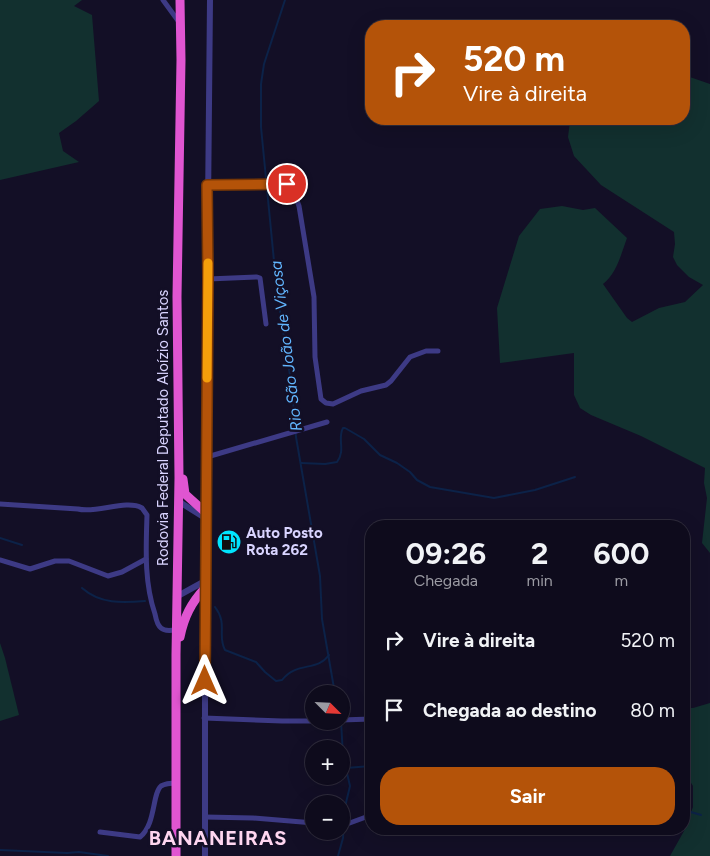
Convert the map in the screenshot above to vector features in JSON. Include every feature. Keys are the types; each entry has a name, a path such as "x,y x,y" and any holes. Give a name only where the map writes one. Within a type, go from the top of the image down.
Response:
{"highway":[{"name":"Rodovia Federal Deputado Aloízio Santos","path":"176,856 177,297 180,0"},
{"path":"178,448 185,494 205,515"},
{"path":"176,654 184,620 189,608 205,585"}],"street":[{"path":"163,0 181,25"},
{"path":"205,856 205,515 210,0"},
{"path":"207,185 285,184 290,186 296,196 314,297 315,357 321,400 323,402 333,404 361,392 386,385 410,357 426,351 438,351"},
{"path":"208,279 260,278 266,324"},
{"path":"207,457 327,422"},
{"path":"178,501 205,515"},
{"path":"0,504 86,511 103,507 139,506 147,515 147,582 158,623 165,630 176,630"},
{"path":"0,560 30,569 55,561 70,561 108,576 122,572 146,559"},
{"path":"176,597 205,585"},
{"path":"204,718 305,721"},
{"path":"350,720 365,719"},
{"path":"100,832 140,837 145,833 151,821 158,790 167,783 177,782"},
{"path":"205,817 253,818 305,822"},
{"path":"350,822 365,817"}],"green space":[{"path":"0,0 82,0 74,6 92,15 99,101 59,133 63,151 79,162 0,180"},
{"path":"690,77 710,84 710,553 702,543 707,498 704,483 705,468 641,436 591,415 580,408 574,395 574,353 500,363 497,308 519,236 540,209 562,206 583,210 595,208 627,238 615,269 603,284 627,318 632,322 659,308 685,302 703,285 689,277 677,265 673,257 674,232 601,185 574,156 568,137 570,125 690,125"},
{"path":"0,643 19,715 0,721"},
{"path":"710,703 710,856 670,856 682,835 690,835 693,786 690,781 690,708"}],"waterway":[{"name":"Rio São João de Viçosa","path":"285,0 264,64 261,84 261,127 277,292 292,388 296,437 320,576 322,619 333,685"},
{"path":"301,463 325,464 337,462 341,453 341,432 345,428 364,439 380,455 397,463 410,472 417,480 430,487 494,498 535,490 575,477"},
{"path":"0,538 22,545"},
{"path":"82,588 104,600 120,602 145,601"},
{"path":"215,607 221,619 222,639 225,650 256,662 276,681 282,680 294,670 319,663 329,655"},
{"name":"Rio São João de Viçosa","path":"338,856 343,838 345,807 350,786 343,756 342,730"},
{"path":"350,768 365,766"},
{"path":"690,812 701,815"},
{"path":"0,850 79,852 108,856"}],"slow traffic":[{"path":"207,378 208,263"}],"place":[{"name":"Auto Posto Rota 262","path":"229,542"}],"district":[{"name":"BANANEIRAS","path":"218,838"}],"route":[{"path":"205,681 207,185 287,184"}]}
